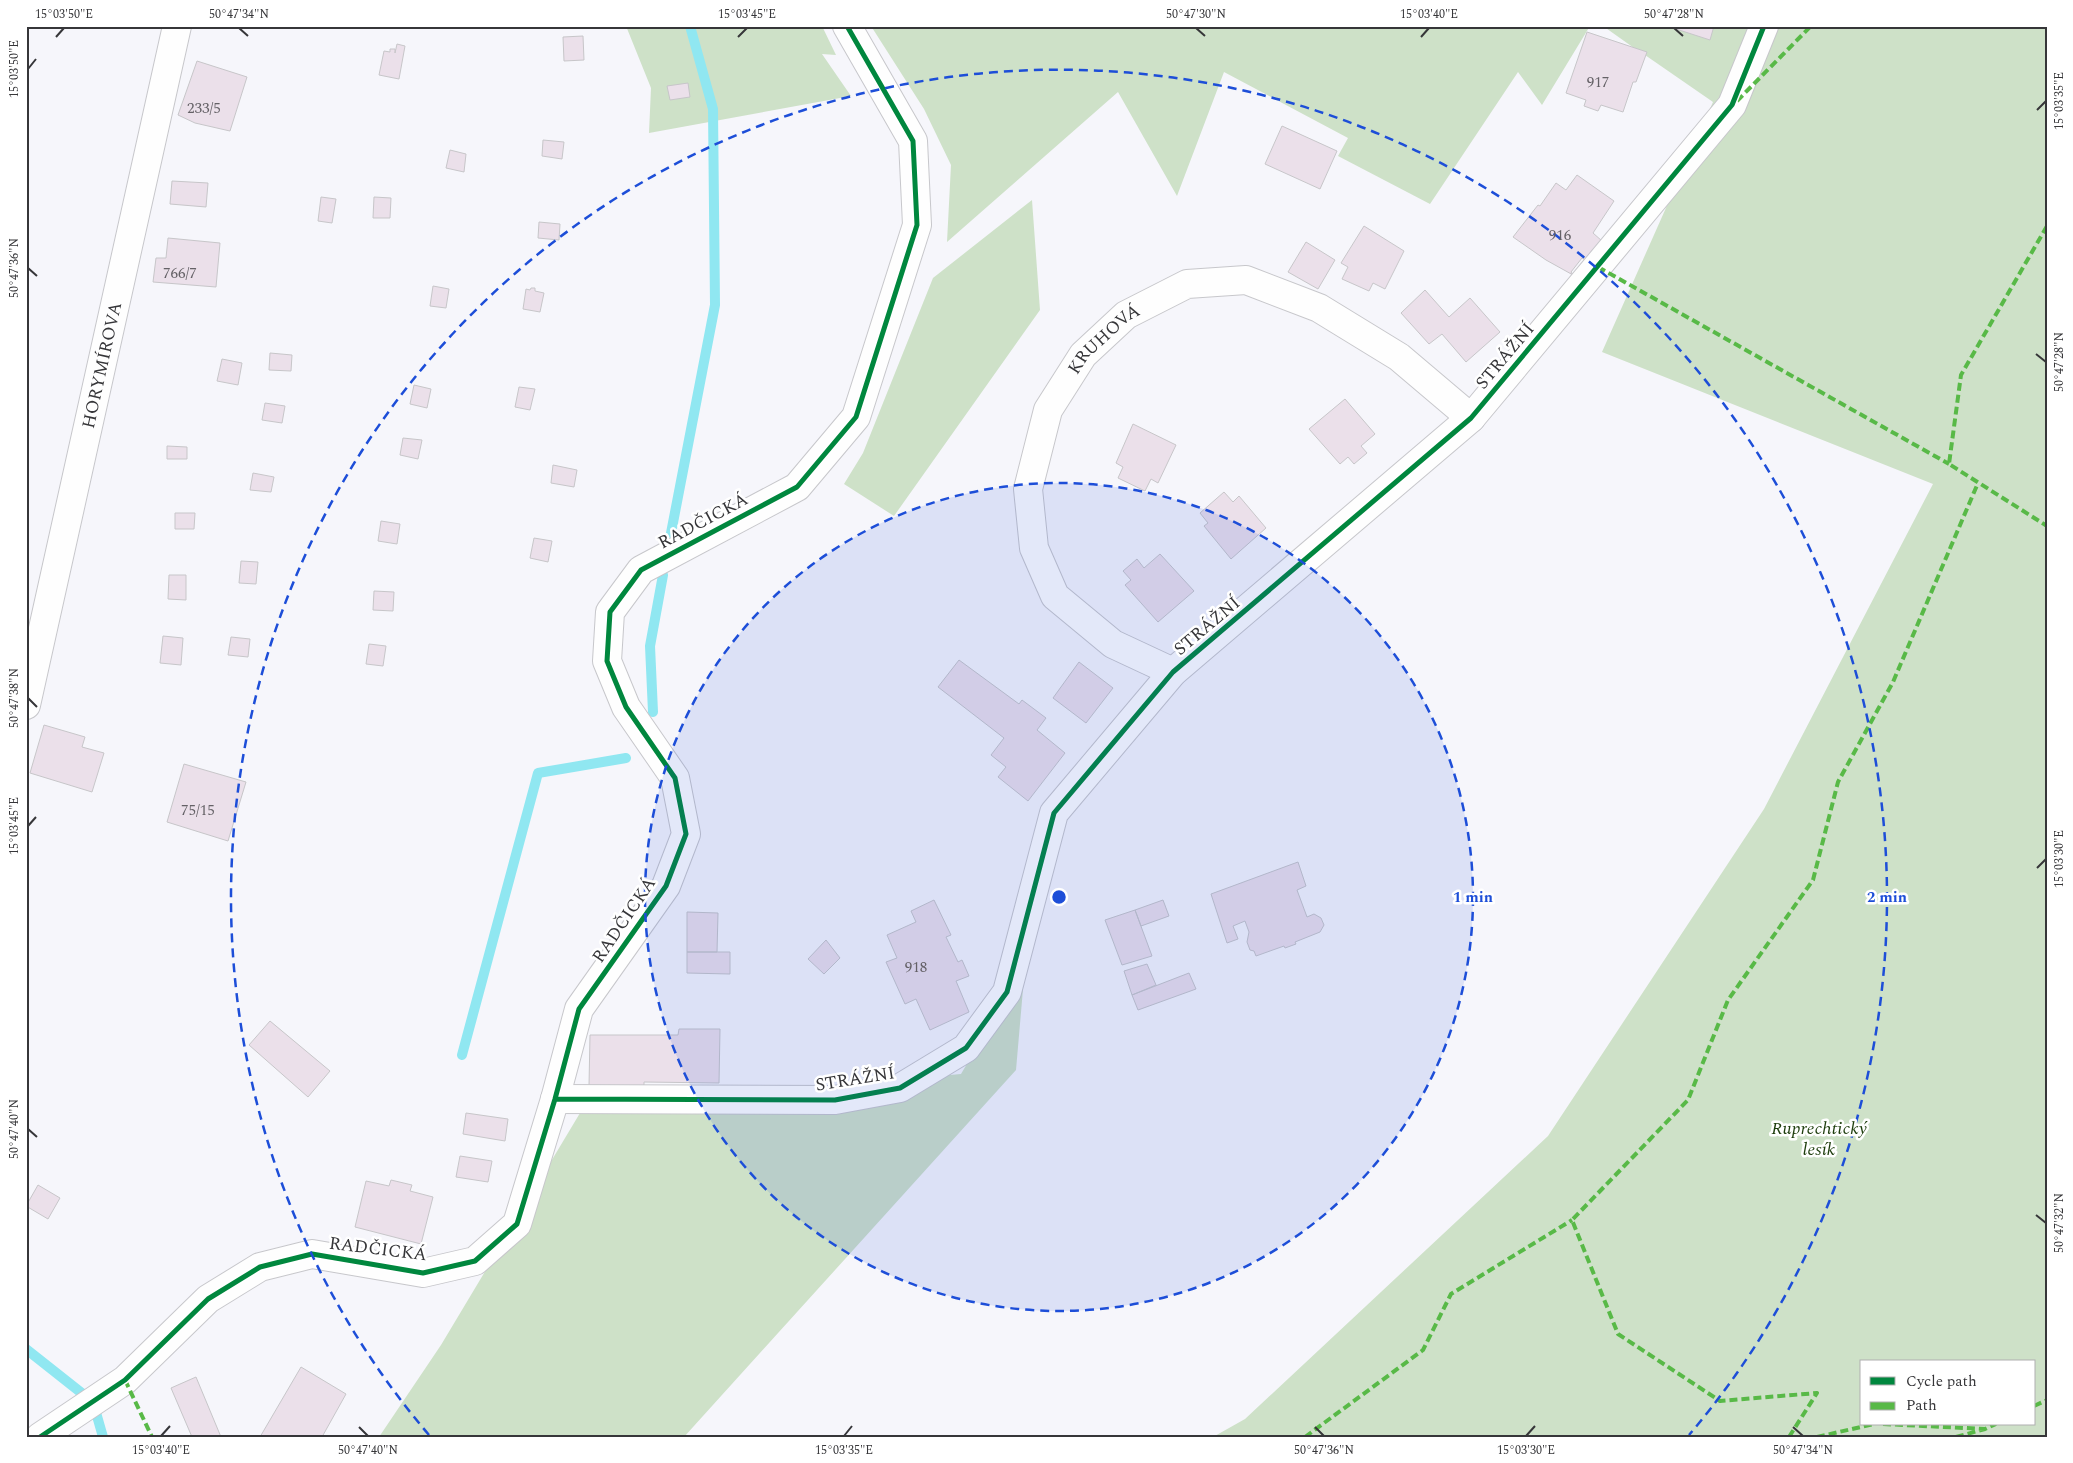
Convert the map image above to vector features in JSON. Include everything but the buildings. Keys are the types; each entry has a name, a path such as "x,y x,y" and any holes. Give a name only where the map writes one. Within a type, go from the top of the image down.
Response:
{"street":[{"name":"HORYMÍROVA","path":"26,705 177,26"},
{"name":"RADČICKÁ","path":"40,1437 125,1380 208,1299 260,1267 312,1254 423,1272 476,1261 517,1224 555,1099 579,1008 666,886 686,834 675,778 626,707 607,661 610,612 641,570 797,486 856,416 917,224 913,141 847,26"},
{"name":"STRÁŽNÍ","path":"555,1099 835,1100 900,1088 966,1048 1008,992 1054,813 1174,672 1471,418 1732,105 1764,26"},
{"name":"KRUHOVÁ","path":"1174,672 1113,644 1055,596 1034,548 1028,489 1048,410 1083,354 1126,315 1186,284 1246,280 1319,308 1399,357 1471,418"},
{"path":"26,1432 30,1437"}],"green space":[{"path":"626,26 822,26 836,55 822,54 851,96 649,133 651,88"},
{"path":"871,26 1590,26 1542,105 1518,72 1430,204 1338,156 1348,138 1224,72 1177,196 1118,92 947,242 951,165 924,109"},
{"name":"Ruprechtický lesík","path":"1603,26 2047,26 2047,1437 1213,1437 1245,1419 1548,1136 1764,809 1933,484 1602,352 1713,102 1645,55 1646,52 1634,48"},
{"path":"1032,200 1040,310 894,516 844,484 863,453 933,278"},
{"path":"1025,966 1016,1070 684,1437 379,1437 441,1345 583,1108 961,1074"}],"waterway":[{"path":"671,533 715,305 713,109 690,26"},
{"path":"653,712 650,646 663,575"},
{"path":"462,1055 538,773 626,758"},
{"path":"26,1349 93,1402 103,1437"}],"marked path":[{"path":"1737,101 1811,26"},
{"path":"2047,226 1961,375 1949,464 2047,526"},
{"path":"1598,267 1949,464"},
{"path":"1789,1437 1817,1393 1720,1401 1618,1334 1572,1220 1688,1100 1728,1000 1813,880 1838,782 1893,682 1978,483"},
{"path":"1305,1437 1423,1350 1451,1294 1572,1220"},
{"path":"125,1380 152,1437"},
{"path":"2036,1405 2047,1400"},
{"path":"1817,1437 1865,1426"},
{"path":"1924,1426 1985,1429"},
{"path":"1956,1437 1992,1426"}],"cycle path":[{"path":"40,1437 125,1380 208,1299 260,1267 312,1254 423,1273 475,1261 517,1224 555,1099 579,1009 666,886 686,834 675,778 626,707 607,661 610,612 641,570 797,487 856,417 917,225 913,141 847,26"},
{"path":"555,1099 835,1100 900,1088 966,1048 1007,992 1054,813 1173,672 1471,418 1732,105 1764,26"}]}
